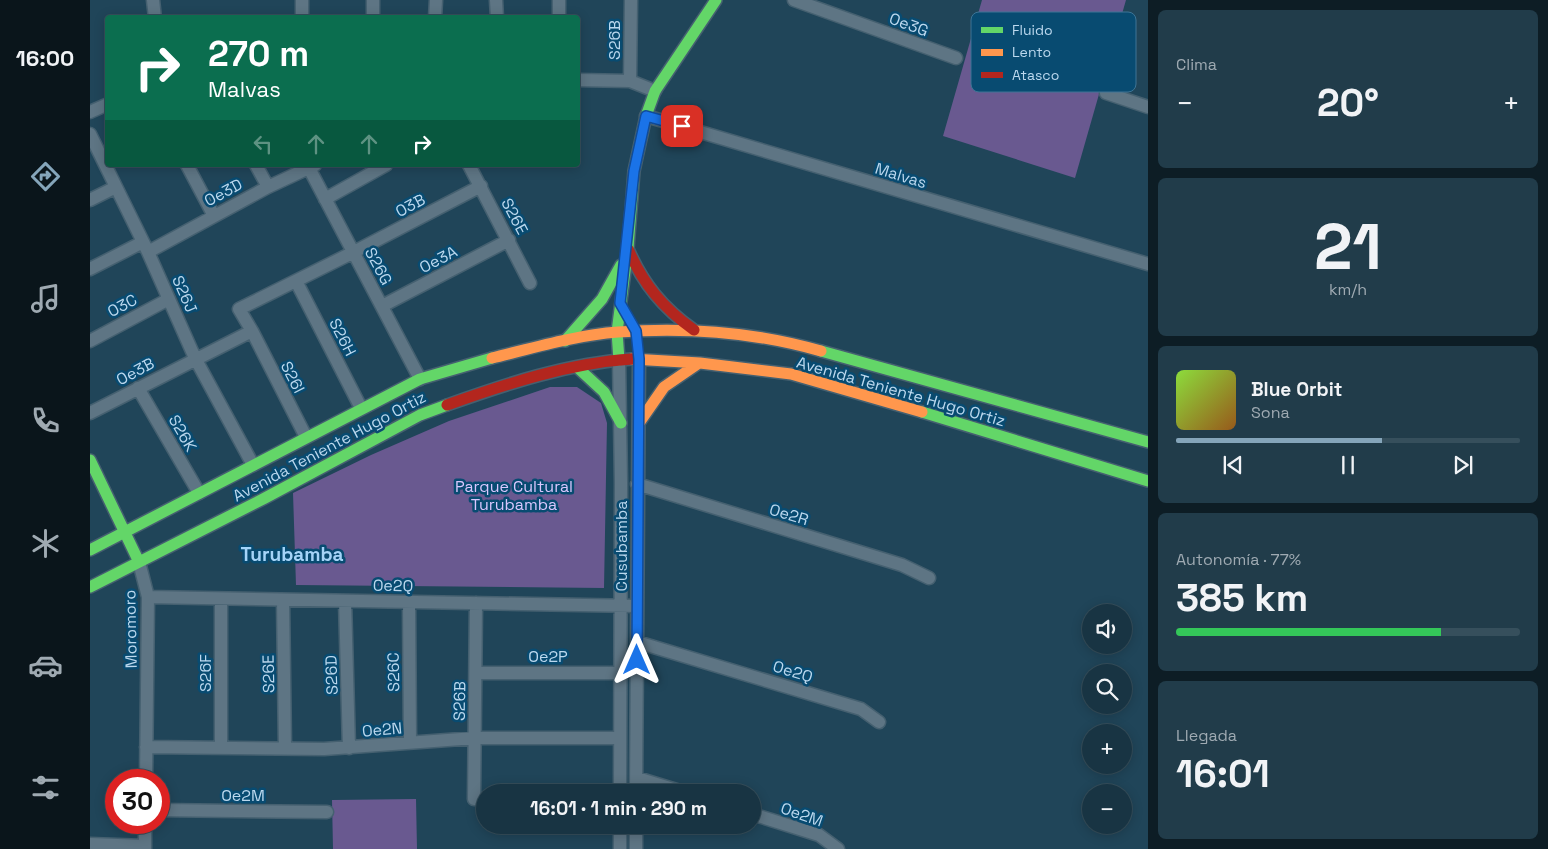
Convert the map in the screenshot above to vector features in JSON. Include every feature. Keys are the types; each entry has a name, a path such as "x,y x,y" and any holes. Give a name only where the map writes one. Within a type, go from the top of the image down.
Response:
{"main road":[{"name":"Cusubamba","path":"619,360 617,332 628,248 634,171 646,116 655,91 716,0"},
{"path":"628,248 638,273 652,296 671,315 694,330"},
{"path":"565,341 585,321 602,299 628,248"},
{"name":"Cusubamba","path":"620,303 636,331 639,359"},
{"name":"Avenida Teniente Hugo Ortiz","path":"90,550 360,408 420,379 479,361 565,341 617,332 694,330 747,334 793,343 1148,442"},
{"name":"Avenida Teniente Hugo Ortiz","path":"90,586 266,498 420,415 506,384 619,360 639,359 700,363 791,374 848,389 1148,481"},
{"path":"639,423 649,403 663,386 681,373 700,363"},
{"path":"578,368 593,378 605,391 615,406 621,423"},
{"name":"Moromoro","path":"90,460 126,531 139,562"}],"street":[{"path":"153,0 155,15"},
{"path":"302,0 302,15"},
{"path":"373,0 373,15"},
{"path":"435,15 436,0"},
{"path":"496,0 497,15"},
{"path":"559,0 559,15"},
{"name":"S26B","path":"630,80 631,0"},
{"name":"Oe3G","path":"794,0 956,58"},
{"path":"580,80 630,80 655,91"},
{"path":"1106,93 1148,107"},
{"path":"90,112 105,105"},
{"name":"Malvas","path":"646,116 1148,264"},
{"name":"S26J","path":"90,134 105,165"},
{"name":"S26J","path":"106,167 170,299 195,358 253,465"},
{"path":"188,167 214,216"},
{"path":"257,167 268,187"},
{"name":"Oe3D","path":"90,269 214,216 310,167"},
{"name":"S26G","path":"312,167 325,198 420,379"},
{"path":"325,198 382,167"},
{"name":"S26E","path":"470,167 530,283"},
{"name":"O3B","path":"296,282 481,186"},
{"path":"90,200 116,187"},
{"name":"Oe3A","path":"382,306 509,240"},
{"name":"S26I","path":"296,282 239,309 306,437"},
{"name":"S26H","path":"296,282 360,408"},
{"name":"O3C","path":"90,341 170,299"},
{"name":"Oe3B","path":"90,413 195,358 252,331"},
{"name":"Cusubamba","path":"636,784 639,359"},
{"name":"Cusubamba","path":"619,360 621,423 620,784"},
{"name":"S26K","path":"138,388 199,493"},
{"name":"Oe2R","path":"637,484 902,565 929,578"},
{"name":"Moromoro","path":"139,562 148,597 146,769"},
{"name":"Oe2Q","path":"148,597 637,606"},
{"name":"S26F","path":"220,599 221,747"},
{"name":"S26E","path":"283,600 285,748"},
{"name":"S26D","path":"345,601 350,748"},
{"name":"S26C","path":"409,602 410,742"},
{"name":"S26B","path":"476,603 475,738 479,784"},
{"name":"Oe2Q","path":"637,642 860,709 879,722"},
{"name":"Oe2P","path":"476,672 621,673"},
{"name":"Oe2N","path":"146,747 350,748 475,738 620,738"},
{"path":"636,778 656,784"},
{"name":"Oe2M","path":"170,810 327,812"},
{"name":"Oe2M","path":"761,817 819,835 838,849"},
{"path":"90,844 145,848 145,834"},
{"path":"620,834 620,849"},
{"path":"636,834 636,849"}],"green space":[{"path":"982,0 1126,0 1123,12 979,12"},
{"path":"971,38 971,92 1100,92 1075,178 943,136"},
{"name":"Parque Cultural Turubamba","path":"550,387 577,387 601,403 607,423 604,588 296,585 293,493 371,455 449,421"},
{"path":"416,799 417,849 333,849 332,800"}],"traffic: fast":[{"path":"619,360 617,332 628,248 634,171 646,116 655,91 716,0"},
{"path":"565,341 602,299 621,265"},
{"path":"821,351 1148,442"},
{"path":"90,550 420,379 492,358"},
{"path":"578,368 604,392 621,423"},
{"path":"90,587 265,498 420,415 447,405"},
{"path":"922,412 1148,481"},
{"path":"90,460 139,562"}],"traffic: slow":[{"path":"492,358 586,336 618,332 670,330 746,335 821,351"},
{"path":"632,359 700,363 791,374 922,412"},
{"path":"639,423 664,387 699,363"}],"traffic: jam":[{"path":"628,249 640,273 663,304 694,330"},
{"path":"447,405 515,382 561,370 608,361 632,359"}],"district":[{"name":"Turubamba","path":"292,554"}],"route":[{"path":"637,660 639,359 636,331 620,303 628,248 634,171 646,116 682,126"}]}
